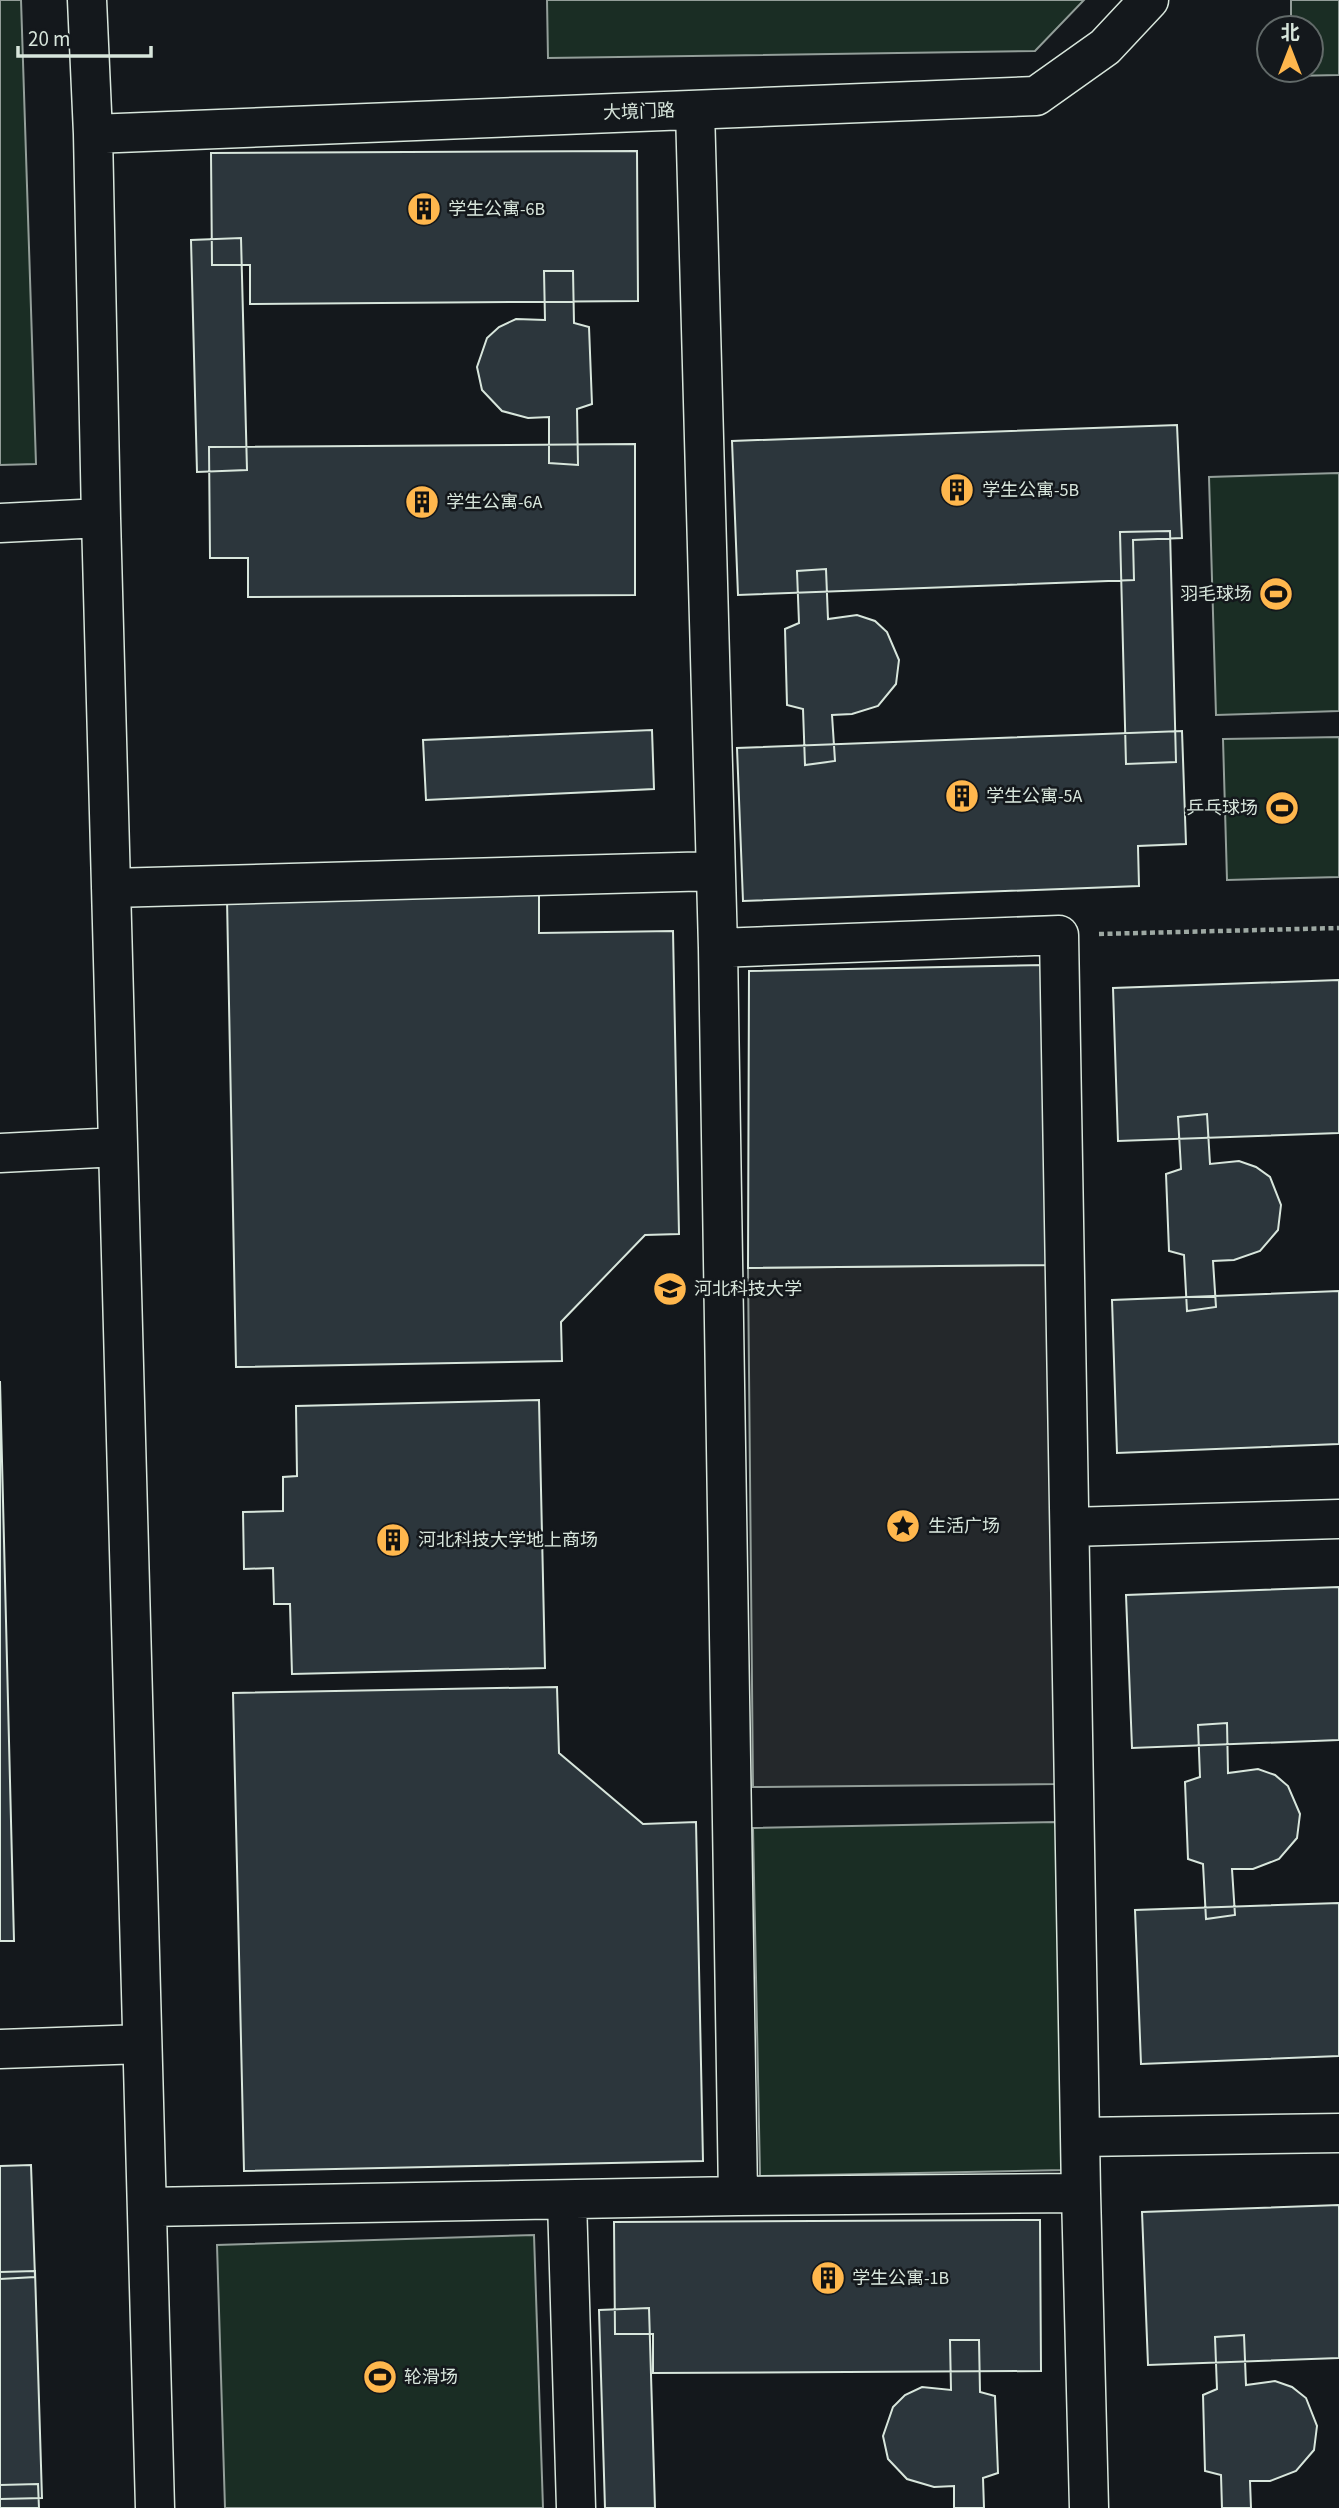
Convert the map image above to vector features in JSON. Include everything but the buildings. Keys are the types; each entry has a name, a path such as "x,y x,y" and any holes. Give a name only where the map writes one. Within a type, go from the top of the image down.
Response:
{"lane":[{"path":"87,0 93,134 155,2508"},
{"name":"大境门路","path":"93,134 1036,96 1105,47 1149,0"},
{"path":"695,110 718,948 738,2196"},
{"path":"0,523 101,518"},
{"path":"111,888 715,871"},
{"path":"718,948 1059,934 1089,2508"},
{"path":"0,1153 118,1147"},
{"path":"1070,1527 1339,1519"},
{"path":"0,2049 142,2044"},
{"path":"1080,2137 1339,2133"},
{"path":"147,2207 738,2196 1081,2193"},
{"path":"567,2200 576,2508"}],"path":[{"path":"1059,934 1339,928"}],"green space":[{"path":"0,0 21,0 36,464 0,465"},
{"path":"547,0 1084,0 1035,51 548,58"},
{"path":"1291,0 1339,0 1339,75 1325,75 1325,14 1291,14"},
{"name":"羽毛球场","path":"1339,473 1339,711 1216,715 1209,477"},
{"name":"乒乓球场","path":"1339,737 1339,877 1227,880 1223,739"},
{"path":"1057,1822 1063,2170 760,2176 753,1828"},
{"name":"轮滑场","path":"534,2235 543,2508 225,2508 217,2245"}],"shaded area":[{"name":"生活广场","path":"1052,1265 1058,1784 753,1787 748,1268"}],"place":[{"name":"学生公寓-6B","path":"424,209"},
{"name":"学生公寓-5B","path":"957,490"},
{"name":"学生公寓-6A","path":"422,502"},
{"name":"羽毛球场","path":"1276,594"},
{"name":"学生公寓-5A","path":"962,796"},
{"name":"乒乓球场","path":"1282,808"},
{"name":"河北科技大学","path":"670,1289"},
{"name":"生活广场","path":"903,1526"},
{"name":"河北科技大学地上商场","path":"393,1540"},
{"name":"学生公寓-1B","path":"828,2278"},
{"name":"轮滑场","path":"380,2377"}]}
